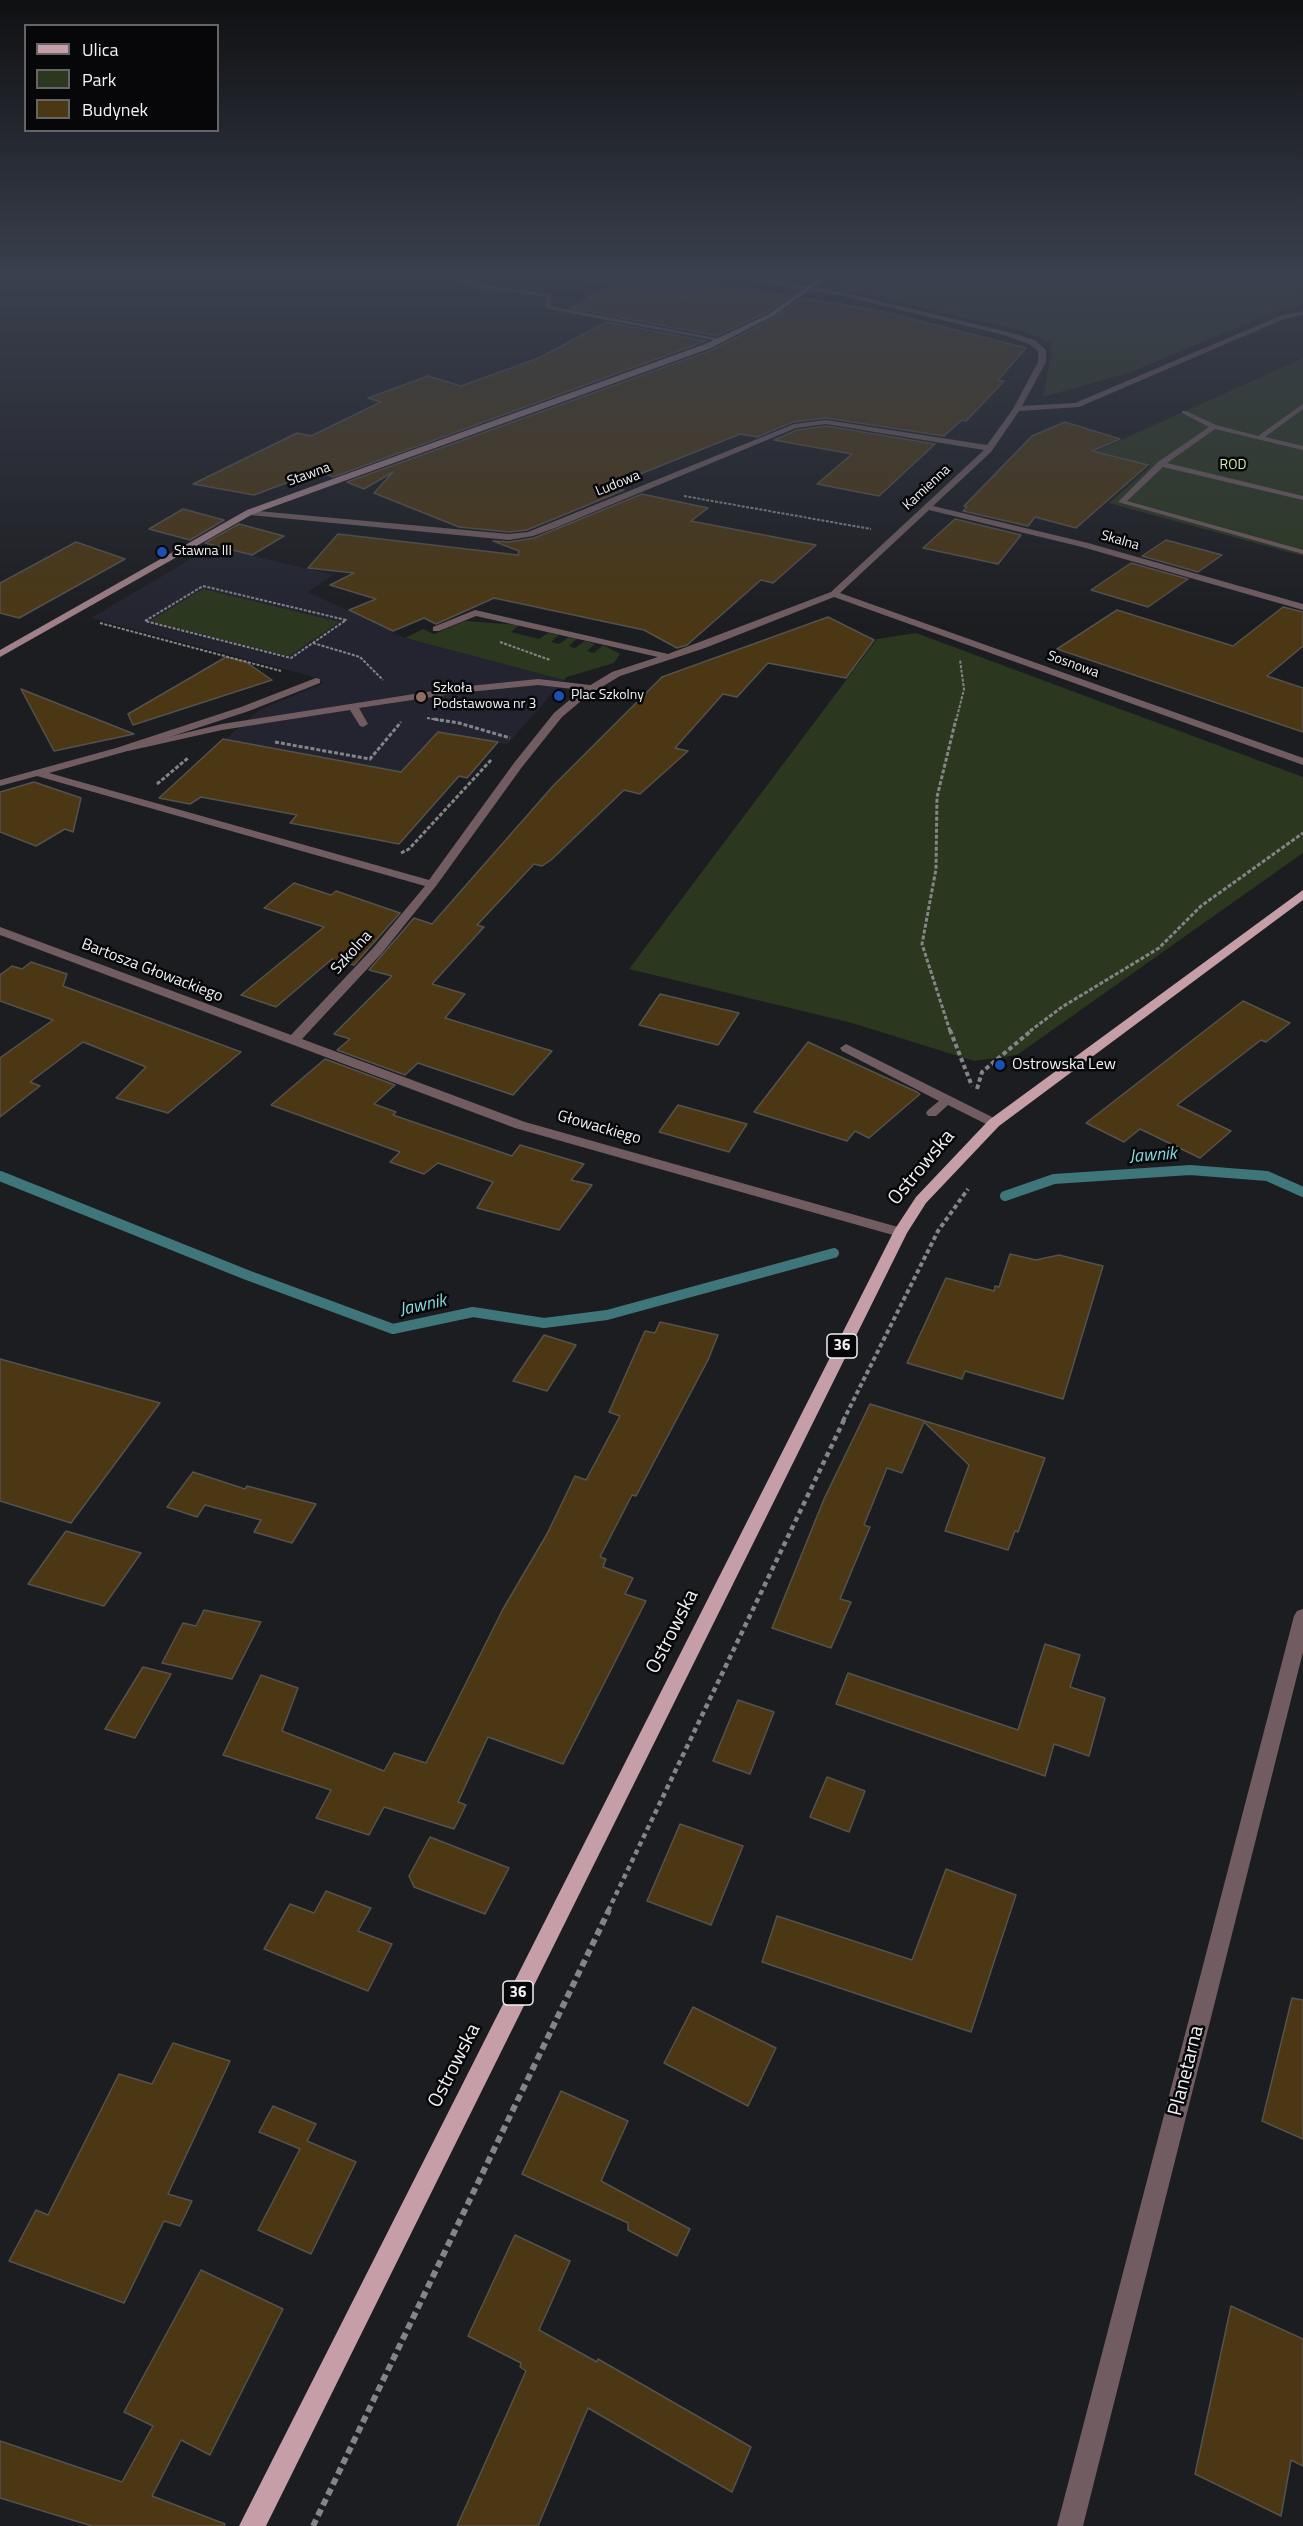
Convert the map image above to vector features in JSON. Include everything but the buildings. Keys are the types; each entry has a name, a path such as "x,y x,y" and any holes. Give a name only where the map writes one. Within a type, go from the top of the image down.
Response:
{"main road":[{"name":"Ostrowska","path":"252,2526 900,1232 921,1200 994,1123 1303,894"}],"street":[{"name":"Stawna","path":"0,654 250,512 578,393"},
{"name":"Kamienna","path":"542,735 558,715 590,688 616,674 702,646 834,594 989,448 1026,393"},
{"path":"1017,409 1076,405 1105,393"},
{"name":"Ludowa","path":"250,512 509,537 539,531 794,426 810,423 826,422 989,448"},
{"name":"Skalna","path":"928,507 1084,545 1303,607"},
{"name":"Sosnowa","path":"834,594 1303,762"},
{"path":"436,628 475,613 670,657"},
{"path":"0,783 120,750 245,709 316,681"},
{"name":"Szkolna","path":"293,1041 378,950 432,884 542,735"},
{"path":"38,773 432,884"},
{"name":"Bartosza Głowackiego","path":"0,931 293,1041"},
{"name":"Głowackiego","path":"293,1041 520,1125 900,1232"},
{"name":"Planetarna","path":"1070,2526 1303,1616"}],"lane":[{"path":"1259,438 1303,406"},
{"path":"1184,412 1214,427 1303,448"},
{"path":"1214,427 1161,464 1122,502 1303,552"},
{"path":"1161,464 1303,498"},
{"path":"120,750 222,727 401,699 538,682 590,688"},
{"path":"353,706 363,724"},
{"path":"846,1048 994,1123"},
{"path":"932,1113 947,1101"}],"path":[{"path":"642,489 899,534"},
{"path":"202,586 346,620 313,643 291,658 145,621 202,586"},
{"path":"70,615 316,681"},
{"path":"962,639 958,647 964,689 937,797 936,869 921,944 951,1034 975,1095 982,1072 1025,1035 1062,1007 1159,948 1201,906 1303,833"},
{"path":"266,741 370,759 410,710 360,657 313,643"},
{"path":"407,715 459,723 517,739 523,732 542,735"},
{"path":"125,798 147,787 152,788 188,757"},
{"path":"379,869 392,858 409,849 493,757"},
{"path":"313,2526 722,1670 789,1540 893,1318 938,1231 972,1183"}],"shaded area":[{"name":"Szkoła Podstawowa nr 3","path":"213,546 333,575 308,592 405,638 564,680 508,744 498,743 467,778 459,776 399,844 290,823 297,815 167,790 259,710 324,683 310,676 91,618"}],"green space":[{"path":"1044,393 1058,393 1043,397"},
{"name":"ROD","path":"1225,393 1303,393 1303,556 1109,503 1151,466 1094,452"},
{"path":"203,589 339,622 289,656 150,621"},
{"path":"465,621 519,625 511,632 539,639 548,633 559,635 551,642 559,644 569,637 577,639 569,646 575,648 585,641 595,644 587,651 594,653 603,645 620,654 614,663 567,677 564,680 405,638 423,629 434,634"},
{"path":"916,633 1303,777 1303,853 1017,1055 974,1061 852,1023 629,969 877,639"}],"waterway":[{"name":"Jawnik","path":"1005,1196 1054,1179 1190,1170 1267,1176 1303,1192"},
{"name":"Jawnik","path":"0,1176 247,1275 393,1329 473,1312 544,1323 607,1315 834,1253"}],"place":[{"name":"Stawna III","path":"162,552"},
{"name":"Plac Szkolny","path":"559,696"},
{"name":"Szkoła Podstawowa nr 3","path":"421,697"},
{"name":"Ostrowska Lew","path":"1000,1065"}]}
